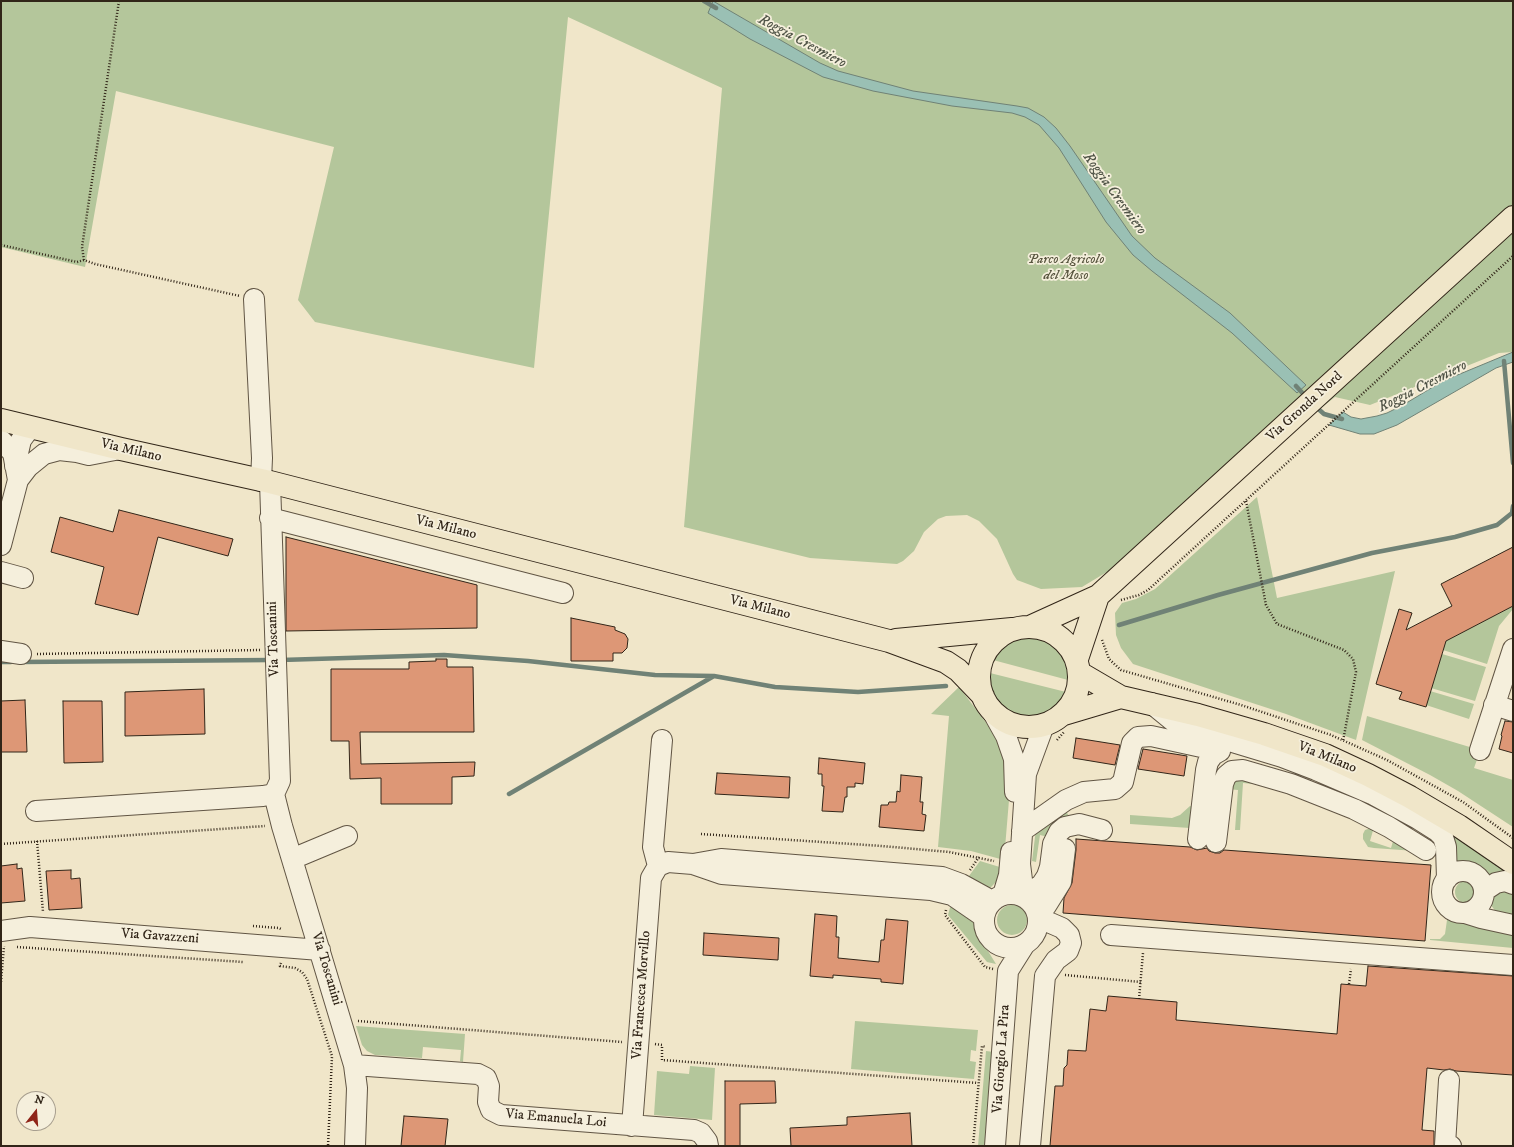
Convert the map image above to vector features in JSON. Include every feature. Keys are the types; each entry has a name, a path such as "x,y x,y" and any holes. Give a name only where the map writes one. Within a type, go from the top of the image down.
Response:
{"main road":[{"name":"Via Gronda Nord","path":"1078,666 1106,600 1301,410 1513,217"},
{"name":"Via Milano","path":"1,420 265,482 889,641 946,662 958,670 1003,720 1016,726 1030,727 1044,725 1054,721 1066,722 1121,697"},
{"name":"Via Gronda Nord","path":"1022,628 1106,600"},
{"name":"Via Milano","path":"889,641 1022,628 1046,629 1059,636 1070,646 1078,666 1080,684 1066,722"},
{"path":"987,704 979,683 979,669 983,656 990,645 1000,636 1022,628"},
{"name":"Via Milano","path":"1078,666 1121,697 1198,715 1257,732 1325,755 1410,797 1459,826 1513,863"}],"street":[{"name":"Via Toscanini","path":"254,299 262,458 270,518 280,781 274,794 282,826 354,1065 357,1088 355,1146"},
{"path":"1,545 20,471 21,440 30,428"},
{"path":"1,440 13,453 20,471"},
{"path":"20,471 44,454 59,450 89,454 121,449"},
{"path":"270,518 563,593"},
{"path":"1,572 23,578"},
{"path":"1480,750 1505,700 1513,649"},
{"path":"1,651 21,654"},
{"path":"1151,703 1173,721 1196,731 1282,757 1316,770 1372,794 1437,831 1443,837 1446,847 1447,879 1443,890 1444,901 1453,910 1477,902 1496,883 1505,881 1513,884"},
{"path":"987,704 1006,736 1014,759 1016,784 1011,863 993,904 986,931 995,942 1010,948 1025,944 1037,931 1038,916 1031,902 1029,887 1020,864 1026,774 1044,725"},
{"path":"1022,831 1052,809 1077,795 1084,792 1114,788 1123,782 1132,743 1138,737 1151,736 1278,765 1316,770"},
{"path":"662,740 653,847 658,866 668,862 693,864 721,860 812,874 859,878 942,877 961,884 993,904"},
{"path":"1220,751 1213,755 1208,762 1206,770 1207,840 1223,784 1226,776 1232,771 1243,770 1291,784 1354,809 1390,827 1426,857 1422,828 1418,819"},
{"path":"36,811 263,796 274,794"},
{"path":"1077,795 1079,824"},
{"path":"993,904 1010,893 1029,887 1050,867 1053,844 1059,832 1065,827 1079,824 1102,830 1086,833 1074,833 1065,841 1061,882 1038,916"},
{"path":"292,859 347,836"},
{"name":"Via Francesca Morvillo","path":"632,1126 651,878 658,866"},
{"path":"1447,879 1452,874 1459,872 1466,871 1473,874 1482,884 1477,902"},
{"path":"1477,902 1505,923"},
{"path":"1030,1146 1045,976 1056,960 1068,950 1071,944 1069,935 1062,928 1038,916"},
{"name":"Via Gavazzeni","path":"1,931 30,927 320,950"},
{"path":"1111,935 1513,965"},
{"name":"Via Giorgio La Pira","path":"995,942 1008,971 995,1146"},
{"name":"Via Giorgio La Pira","path":"1008,971 1025,944"},
{"name":"Via Emanuela Loi","path":"354,1065 478,1074 486,1078 489,1086 488,1102 491,1110 501,1115 694,1130 701,1133 707,1141 708,1146"},
{"path":"1449,1080 1445,1146 1451,1146"}],"path":[{"path":"84,260 82,247 119,1"},
{"path":"1,245 77,262 84,260 95,264 254,299"},
{"path":"1106,600 1139,595 1148,590 1513,256"},
{"path":"1246,501 1259,575 1266,605 1277,624 1344,650 1352,659 1356,672 1343,740"},
{"path":"1102,637 1102,642 1109,659 1121,670 1241,705"},
{"path":"21,654 275,657"},
{"path":"1053,745 1066,722"},
{"path":"1,844 282,826"},
{"path":"37,841 43,928"},
{"path":"1139,998 1145,938"},
{"path":"1,982 4,946 249,963"},
{"path":"272,964 280,965"},
{"path":"1049,969 1061,975 1141,982"},
{"path":"323,1029 332,1056 328,1146"},
{"path":"973,1146 982,1046 1003,1048"}],"green space":[{"name":"Parco Agricolo del Moso","path":"1,1 1513,1 1513,352 1499,353 1370,405 1335,397 1130,558 1082,587 1041,589 1017,580 997,539 979,521 967,515 946,516 938,519 924,532 914,551 903,561 897,564 810,558 684,527 722,88 568,17 534,368 315,322 298,300 334,147 116,91 85,267 1,247"},
{"path":"1257,497 1277,598 1395,571 1356,740 1286,714 1133,664 1121,648 1116,635 1115,613 1122,603 1136,599 1155,589"},
{"path":"1513,606 1513,609 1499,626 1487,664 1443,650 1440,644"},
{"path":"1023,636 1038,638 1052,644 1059,650 1064,656 1069,668 1068,680 993,660 996,653 1001,648 1011,641"},
{"path":"1442,654 1486,667 1475,701 1431,688"},
{"path":"990,673 1066,692 1063,700 1052,710 1041,715 1027,717 1013,713 999,703 992,691"},
{"path":"959,687 991,729 1009,761 1011,776 1004,860 971,851 938,847 949,716 931,714"},
{"path":"1430,691 1474,704 1469,719 1426,705"},
{"path":"1367,716 1473,748 1479,754 1474,768 1513,780 1513,827 1458,791 1362,740"},
{"path":"1230,780 1253,780 1253,784 1243,783 1240,830 1235,830 1238,790 1227,789"},
{"path":"1190,806 1195,807 1190,828 1130,824 1130,815 1172,818 1180,815"},
{"path":"1063,812 1067,813 1069,816 1048,837 1040,835 1036,862 1032,861 1036,829"},
{"path":"1441,826 1513,874 1490,879 1481,868 1474,865 1466,864 1452,868"},
{"path":"1374,827 1370,841 1391,848 1394,838 1415,851 1368,847 1363,839 1363,834 1365,830"},
{"path":"980,861 1003,868 999,879 987,891 966,880"},
{"path":"1466,881 1474,884 1477,892 1474,900 1466,903 1458,900 1455,892 1458,884"},
{"path":"1505,890 1513,892 1513,918 1498,915 1491,905 1494,896"},
{"path":"951,904 970,917 974,923 975,930 996,964 987,962 948,915"},
{"path":"1012,905 1022,910 1027,920 1022,930 1012,935 1002,930 997,920 1002,910"},
{"path":"1448,913 1513,930 1513,948 1430,940 1440,939 1445,934"},
{"path":"855,1021 978,1030 976,1051 971,1050 970,1061 976,1062 974,1079 851,1069"},
{"path":"356,1026 465,1034 463,1062 460,1061 461,1050 423,1047 422,1058 375,1055 367,1051 362,1045"},
{"path":"986,1051 994,1052 986,1141 984,1146 978,1146"},
{"path":"690,1066 715,1068 712,1120 654,1115 657,1071 689,1074"}],"water":[{"path":"713,1 820,63 838,71 913,91 1028,108 1044,117 1056,128 1070,146 1132,236 1155,258 1230,313 1306,385 1297,393 1232,333 1133,255 1106,222 1059,148 1039,125 1025,117 1012,113 952,106 873,91 823,77 750,39 708,13"},
{"name":"Roggia Cresmiero","path":"1513,352 1513,362 1496,368 1397,425 1374,434 1360,434 1329,425 1343,412 1351,417 1361,419 1387,413 1443,381"}],"building":[{"path":"119,510 233,539 228,556 158,537 138,615 95,604 104,567 51,552 60,517 113,532"},
{"path":"286,537 477,585 477,628 286,631"},
{"path":"1513,547 1513,606 1446,641 1426,707 1399,699 1402,692 1376,684 1399,609 1412,613 1406,630 1452,606 1441,584"},
{"path":"571,618 615,627 615,630 625,634 628,639 627,648 622,653 613,653 613,661 571,661"},
{"path":"436,659 447,659 447,667 473,667 474,732 360,732 361,764 475,762 474,776 452,777 452,804 381,804 381,778 350,779 349,741 331,741 331,669 409,669 409,662 436,661"},
{"path":"204,689 205,734 125,736 125,692"},
{"path":"25,700 27,752 1,752 1,701"},
{"path":"63,701 102,701 103,762 64,763"},
{"path":"1505,721 1513,722 1513,753 1499,749"},
{"path":"1076,738 1120,745 1115,765 1073,758"},
{"path":"1143,749 1187,756 1184,776 1138,769"},
{"path":"819,758 865,763 863,784 855,783 855,787 847,787 847,797 845,797 843,812 822,811 824,786 822,786 822,774 818,774"},
{"path":"717,773 790,777 789,798 715,794"},
{"path":"901,775 922,777 920,802 923,802 922,814 926,815 924,831 879,827 881,805 888,805 889,802 896,802 897,791 900,792"},
{"path":"1076,839 1190,847 1197,850 1207,848 1209,851 1215,853 1220,853 1224,850 1431,865 1425,941 1063,913 1064,898 1072,883"},
{"path":"17,864 17,869 22,868 25,901 1,903 1,866"},
{"path":"71,870 71,879 80,878 82,908 49,910 46,871"},
{"path":"815,914 837,916 836,937 839,937 838,958 879,962 881,940 884,940 886,919 908,921 903,984 881,982 881,979 833,975 833,978 810,976"},
{"path":"704,933 779,938 778,960 703,955"},
{"path":"1368,966 1513,976 1513,1075 1427,1068 1422,1130 1434,1131 1434,1146 1050,1146 1055,1086 1063,1086 1064,1068 1067,1065 1068,1050 1086,1051 1090,1009 1106,1011 1108,996 1177,1002 1176,1020 1337,1034 1341,984 1366,986"},
{"path":"725,1081 775,1081 776,1103 740,1104 740,1146 725,1146"},
{"path":"910,1113 912,1146 791,1146 790,1128 847,1125 847,1117"},
{"path":"404,1116 448,1119 445,1146 401,1146"}],"waterway":[{"name":"Roggia Cresmiero","path":"704,1 716,8"},
{"path":"1504,361 1513,463"},
{"name":"Roggia Cresmiero","path":"1296,386 1307,398"},
{"name":"Roggia Cresmiero","path":"1315,406 1324,414 1342,419"},
{"path":"1119,625 1218,595 1372,553 1455,537 1497,525 1512,513 1513,506"},
{"path":"281,660 444,655 528,661 655,675 714,676 775,687 858,692 946,686"},
{"path":"21,662 271,660"},
{"path":"1,662 11,662"},
{"path":"509,794 714,676"}]}
